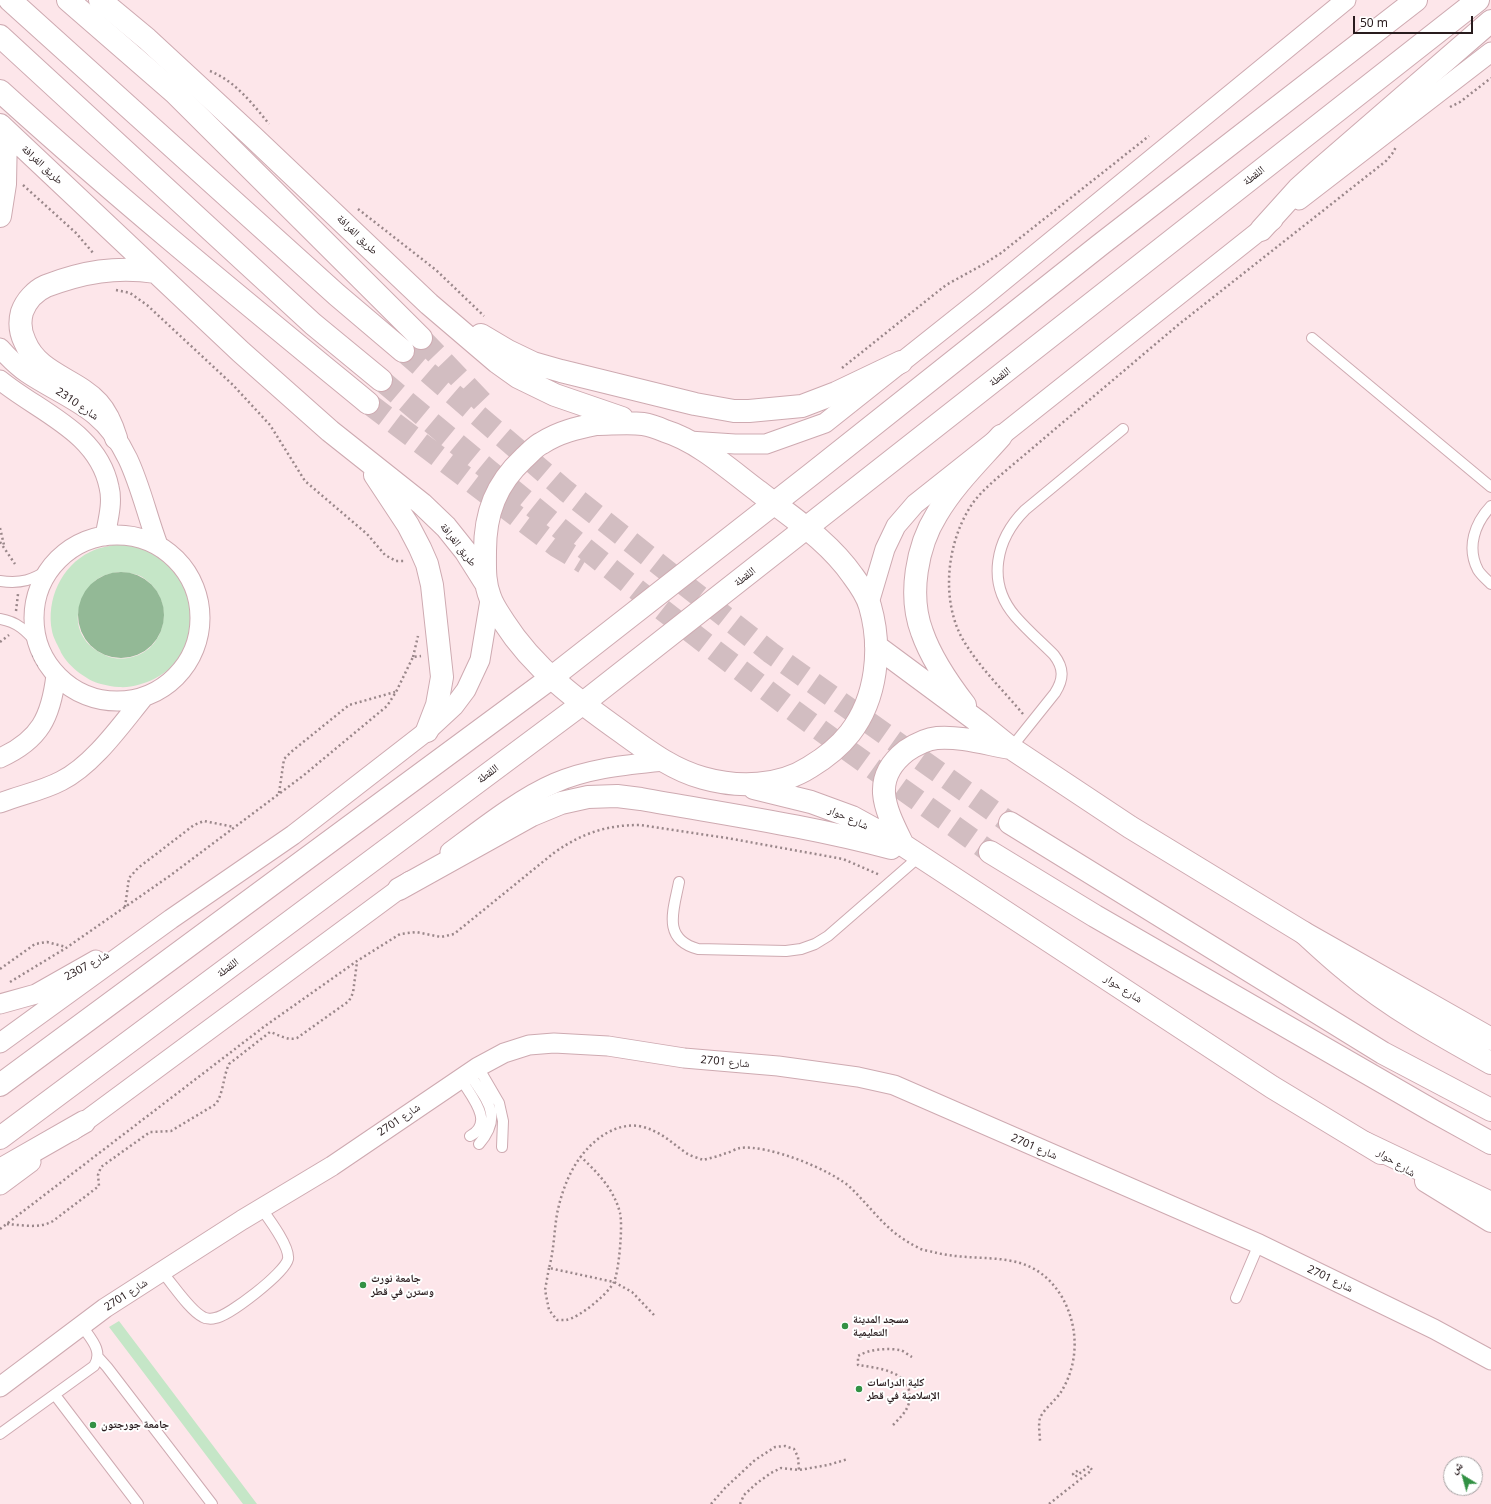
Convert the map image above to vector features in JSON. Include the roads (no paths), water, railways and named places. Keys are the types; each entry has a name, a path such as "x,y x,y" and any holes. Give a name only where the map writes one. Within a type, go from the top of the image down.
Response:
{"main road":[{"path":"10,0 337,295 403,352"},
{"path":"68,0 174,93 421,338"},
{"name":"طريق الغرافة","path":"100,0 147,39 429,304 497,362 528,383 568,400 668,432 689,441 725,466 807,528 831,550 852,575 869,603"},
{"path":"0,1085 551,678 1100,245 1416,0"},
{"name":"اللقطة","path":"0,1138 582,704 1478,0"},
{"path":"1261,230 1293,194 1318,171 1491,22"},
{"path":"0,36 313,324 381,380"},
{"path":"0,91 60,146 192,258 368,403"},
{"path":"0,216 5,176 3,128"},
{"name":"طريق الغرافة","path":"3,128 241,352 319,421 422,504 446,527 466,552 512,634 529,655 551,678 582,704 663,761 702,778 742,785"},
{"path":"116,438 109,419 98,403 83,391 37,361 26,345 20,327 21,318 28,301 43,287 69,279 115,269 156,272"},
{"path":"429,304 508,351 533,363 695,404 734,411 802,406 836,393 901,362"},
{"path":"488,591 485,541 489,511 499,487 517,464 540,443 571,429 596,424 642,424"},
{"path":"980,723 953,689 932,655 921,631 915,602 916,575 922,546 936,515 957,485 1001,436"},
{"path":"365,459 408,525 427,564 432,586 442,677 441,692 427,731"},
{"path":"742,785 773,782 803,772 829,755 850,733 866,706 874,676 876,646 869,603"},
{"path":"876,646 980,723 1011,748 1130,827 1304,933 1491,1039"},
{"path":"911,850 886,809 883,790 888,772 900,756 916,744 935,738 950,738 1011,748"},
{"name":"شارع حوار","path":"742,785 811,802 852,817 911,850 1272,1087 1491,1221"},
{"path":"399,889 532,815 561,803 588,797 617,796 657,802 911,850"},
{"path":"1010,822 1383,1053 1491,1110"},
{"path":"990,852 1095,916 1433,1112 1491,1143"},
{"path":"1304,933 1347,972 1395,1006 1491,1063"},
{"path":"0,1170 84,1122"},
{"path":"1365,1143 1491,1203"}],"street":[{"path":"689,441 735,444 766,444 825,423 981,299 1346,0"},
{"path":"869,603 885,549 896,526 915,504 1261,230 1491,52"},
{"name":"شارع 2310","path":"0,348 26,373 94,414 105,424 125,452 138,483 148,518 158,545"},
{"path":"0,380 12,390 69,427 82,438 97,457 105,470 110,487 110,500 105,536"},
{"path":"0,758 12,753 26,744 44,722 53,698 49,675 48,666 34,648 34,606 40,587 50,569 61,556 74,546 105,536 119,534 132,536 158,545 181,563 190,575 200,603 200,633 196,648 189,661 169,684 157,692 143,698 127,701 111,701 96,699 81,694 49,675"},
{"path":"0,1043 171,919 293,835 427,731 454,706 466,690 480,660 488,591"},
{"path":"0,803 62,781 79,769 91,758 143,698"},
{"path":"0,1184 399,889 522,801 555,783 591,771 618,766 663,761"},
{"name":"شارع 2307","path":"0,1004 36,994 171,919"},
{"name":"شارع 2701","path":"0,1387 105,1308 261,1208 332,1166 469,1073 504,1053 529,1045 554,1043 608,1046 684,1058 778,1066 866,1078 894,1085 1259,1244 1434,1329 1491,1360"}],"lane":[{"path":"1312,338 1491,487"},
{"path":"1011,748 1060,686 1062,670 1054,655 1014,616 1007,605 1002,593 997,569 1002,543 1011,525 1025,510 1123,429"},
{"path":"1491,506 1483,514 1474,532 1472,552 1479,570 1491,584"},
{"path":"0,580 15,582 25,581 50,569"},
{"path":"0,619 13,622 25,630 34,648"},
{"path":"679,882 672,919 673,928 682,942 689,946 698,949 786,951 801,949 815,944 828,936 891,881 911,850"},
{"path":"469,1073 482,1116 480,1128 476,1133 470,1136"},
{"path":"469,1073 486,1099 492,1114 490,1129 479,1144"},
{"path":"469,1073 499,1103 503,1121 502,1147"},
{"path":"162,1272 194,1311 204,1318 215,1318 230,1312 265,1286 285,1266 288,1258 286,1249 261,1208"},
{"path":"1236,1298 1259,1244"},
{"path":"0,1434 94,1366 98,1357 97,1348 82,1326"},
{"path":"98,1357 108,1367 212,1504"},
{"path":"55,1394 138,1504"}],"tunnel":[{"path":"421,338 486,406"},
{"path":"403,351 566,491 771,653 1010,823"},
{"path":"381,380 472,457 705,643 781,701 990,852"},
{"path":"368,403 556,546 584,563"}],"place":[{"name":"جامعة نورث وسترن في قطر","path":"363,1285"},
{"name":"مسجد المدينة التعليمية","path":"845,1326"},
{"name":"كلية الدراسات الإسلامية في قطر","path":"859,1389"},
{"name":"جامعة جورجتون","path":"93,1425"}]}
